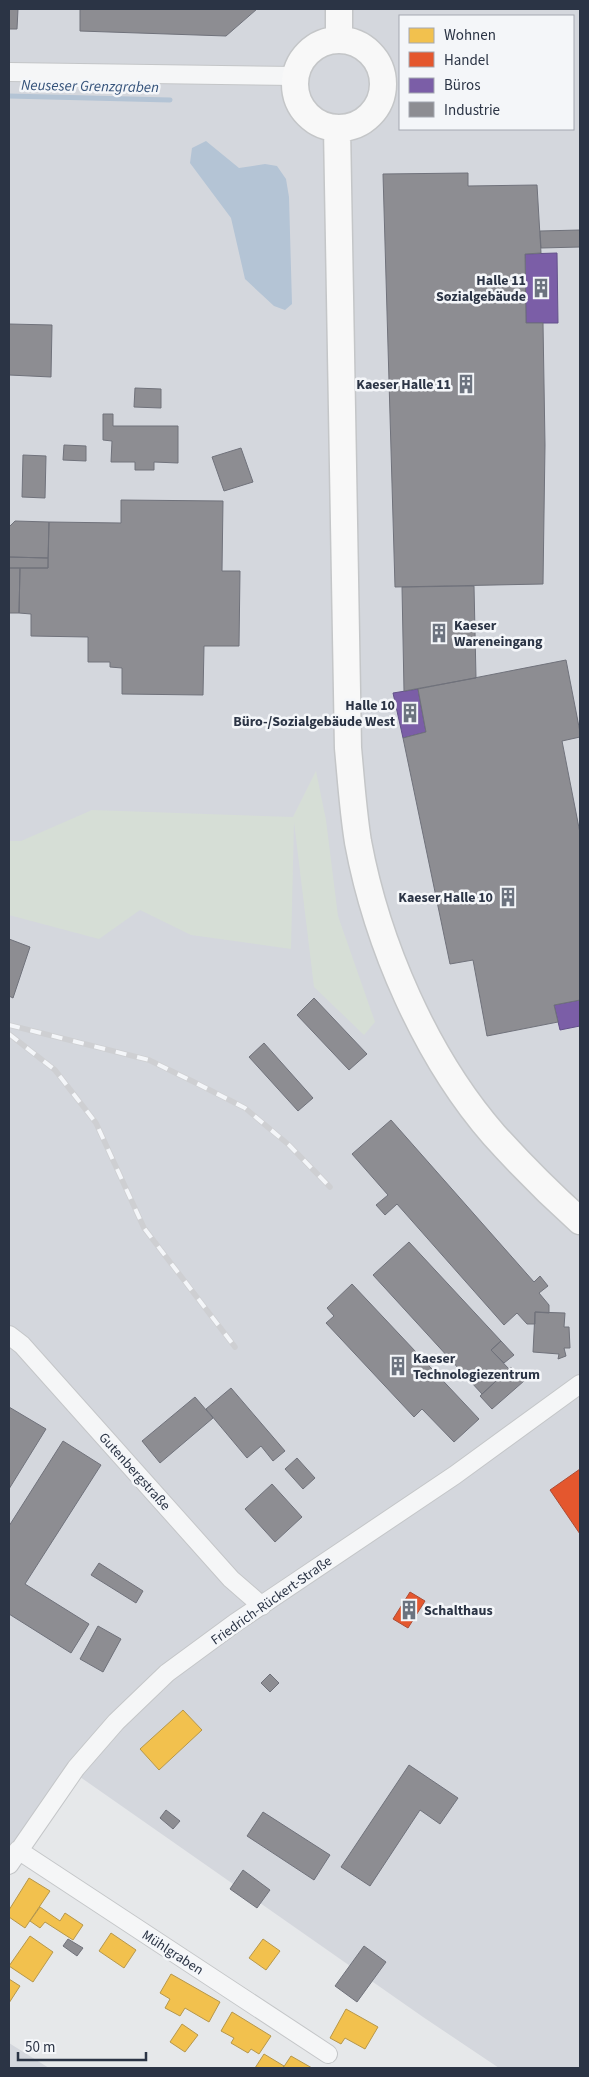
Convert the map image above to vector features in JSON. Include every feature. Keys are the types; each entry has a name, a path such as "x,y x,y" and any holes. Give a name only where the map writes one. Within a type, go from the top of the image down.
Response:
{"main road":[{"path":"339,40 340,9"},
{"path":"339,40 354,42 367,50 377,61 382,75 383,90 378,104 369,116 357,124 337,128 316,122 306,113 298,101 295,88 296,76 301,60 311,49 324,42 339,40"},
{"path":"337,128 348,748 359,844 373,904 387,950 436,1053 469,1102 494,1134 550,1194 580,1221"}],"street":[{"path":"9,72 296,76"},
{"name":"Gutenbergstraße","path":"9,1335 28,1353 231,1579 262,1606"},
{"name":"Friedrich-Rückert-Straße","path":"13,1858 73,1772 116,1722 167,1673 455,1475 580,1384"},
{"name":"Mühlgraben","path":"13,1858 328,2054"}],"shaded area":[{"path":"9,9 580,9 580,2068 499,2068 73,1772 9,1862"},
{"path":"316,771 326,820 338,916 375,1022 364,1035 314,987 294,822 291,949 191,935 140,910 99,939 9,915 9,841 21,841 92,810 293,817"},
{"path":"9,2043 49,2068 9,2068"}],"water":[{"path":"206,141 239,168 265,164 277,166 286,179 289,197 292,304 285,310 274,306 245,279 231,218 190,163 192,148"}],"building: Wohnen":[{"path":"183,1710 202,1730 159,1770 140,1749"},
{"path":"29,1878 50,1891 25,1928 9,1917 9,1910"},
{"path":"40,1907 60,1921 65,1913 83,1925 73,1940 45,1922 40,1928 30,1921"},
{"path":"111,1933 136,1950 124,1968 99,1951"},
{"path":"30,1936 53,1952 33,1982 9,1966"},
{"path":"263,1939 280,1951 266,1970 249,1958"},
{"path":"171,1974 220,2002 209,2022 185,2008 180,2016 165,2008 170,1999 160,1993"},
{"path":"9,1979 20,1986 9,2003"},
{"path":"346,2009 378,2027 365,2049 345,2038 341,2044 330,2038"},
{"path":"232,2012 271,2036 259,2054 251,2049 248,2053 231,2043 234,2038 221,2031"},
{"path":"182,2024 198,2035 185,2052 170,2042"},
{"path":"264,2054 284,2066 282,2068 255,2068"},
{"path":"291,2056 312,2068 283,2068"}],"building: Handel":[{"path":"580,1469 580,1534 550,1490"},
{"name":"Schalthaus","path":"410,1592 425,1601 408,1628 393,1619"}],"building: Büros":[{"name":"Halle 11 Sozialgebäude","path":"557,253 558,323 526,323 525,254"},
{"name":"Halle 10 Büro-/Sozialgebäude West","path":"418,689 426,732 403,738 393,693"},
{"path":"580,1000 580,1026 560,1030 554,1005"}],"building: Industrie":[{"path":"9,9 18,9 17,29 9,29"},
{"path":"80,9 257,9 226,36 80,31"},
{"name":"Kaeser Halle 11","path":"468,173 468,186 537,185 541,253 525,254 526,323 543,323 545,445 543,584 395,587 383,174"},
{"path":"580,230 580,247 541,248 540,231"},
{"path":"9,324 52,325 51,377 9,375"},
{"path":"135,388 161,389 161,408 134,407"},
{"path":"103,414 113,414 113,426 178,426 178,463 154,462 154,470 135,470 135,462 111,462 112,441 103,440"},
{"path":"64,445 86,446 86,461 63,460"},
{"path":"241,448 253,482 224,491 212,457"},
{"path":"23,455 46,456 45,498 22,497"},
{"path":"121,500 223,501 222,571 240,571 239,646 204,646 203,695 122,694 122,668 110,667 110,662 88,662 88,637 31,636 31,614 19,613 20,568 48,568 49,522 121,523"},
{"path":"15,521 49,522 48,558 9,557 9,527"},
{"path":"9,557 48,558 48,568 9,568"},
{"path":"9,568 20,568 19,613 9,613"},
{"name":"Kaeser Wareneingang","path":"474,586 476,678 404,691 402,587"},
{"name":"Kaeser Halle 10","path":"566,660 580,732 580,737 562,741 580,833 580,1000 554,1005 558,1022 487,1036 473,960 450,964 403,738 426,732 418,689"},
{"path":"9,939 30,947 13,998 9,996"},
{"path":"314,998 367,1054 349,1070 297,1015"},
{"path":"264,1043 313,1098 298,1111 249,1057"},
{"path":"391,1120 534,1282 540,1276 548,1286 539,1293 549,1305 549,1313 535,1312 535,1324 527,1324 517,1313 504,1325 397,1204 385,1215 376,1205 388,1195 352,1154"},
{"path":"409,1242 501,1341 491,1350 509,1369 482,1394 373,1275"},
{"name":"Kaeser Technologiezentrum","path":"352,1284 479,1419 454,1442 422,1409 414,1417 326,1323 334,1316 327,1308"},
{"path":"535,1312 565,1313 564,1327 569,1327 570,1348 564,1348 566,1356 558,1359 559,1354 533,1352"},
{"path":"501,1341 514,1355 504,1363 491,1350"},
{"path":"511,1367 524,1381 492,1409 480,1396"},
{"path":"231,1388 285,1451 273,1461 261,1446 247,1458 206,1409"},
{"path":"195,1397 213,1418 160,1463 142,1441"},
{"path":"9,1407 46,1429 9,1489"},
{"path":"63,1441 101,1465 25,1584 89,1624 71,1653 9,1614 9,1526"},
{"path":"297,1458 315,1478 303,1489 285,1469"},
{"path":"272,1484 302,1517 275,1542 245,1509"},
{"path":"99,1563 143,1591 136,1603 91,1575"},
{"path":"98,1626 121,1639 103,1672 80,1659"},
{"path":"270,1674 279,1683 270,1692 261,1683"},
{"path":"409,1765 458,1798 440,1824 420,1810 370,1886 341,1867"},
{"path":"166,1810 180,1821 173,1829 160,1818"},
{"path":"263,1812 330,1855 314,1880 247,1836"},
{"path":"243,1870 270,1890 257,1908 230,1889"},
{"path":"68,1939 83,1948 77,1956 63,1946"},
{"path":"364,1946 386,1962 357,2002 335,1986"}],"waterway":[{"name":"Neuseser Grenzgraben","path":"9,96 170,100"}],"railway":[{"path":"9,1025 149,1060 196,1083 245,1108 289,1145 330,1187"},
{"path":"9,1034 55,1070 96,1123 144,1228 235,1347"}],"place":[{"name":"Halle 11 Sozialgebäude","path":"541,288"},
{"name":"Kaeser Halle 11","path":"466,384"},
{"name":"Kaeser Wareneingang","path":"439,633"},
{"name":"Halle 10 Büro-/Sozialgebäude West","path":"410,713"},
{"name":"Kaeser Halle 10","path":"508,897"},
{"name":"Kaeser Technologiezentrum","path":"398,1366"},
{"name":"Schalthaus","path":"409,1610"}]}
